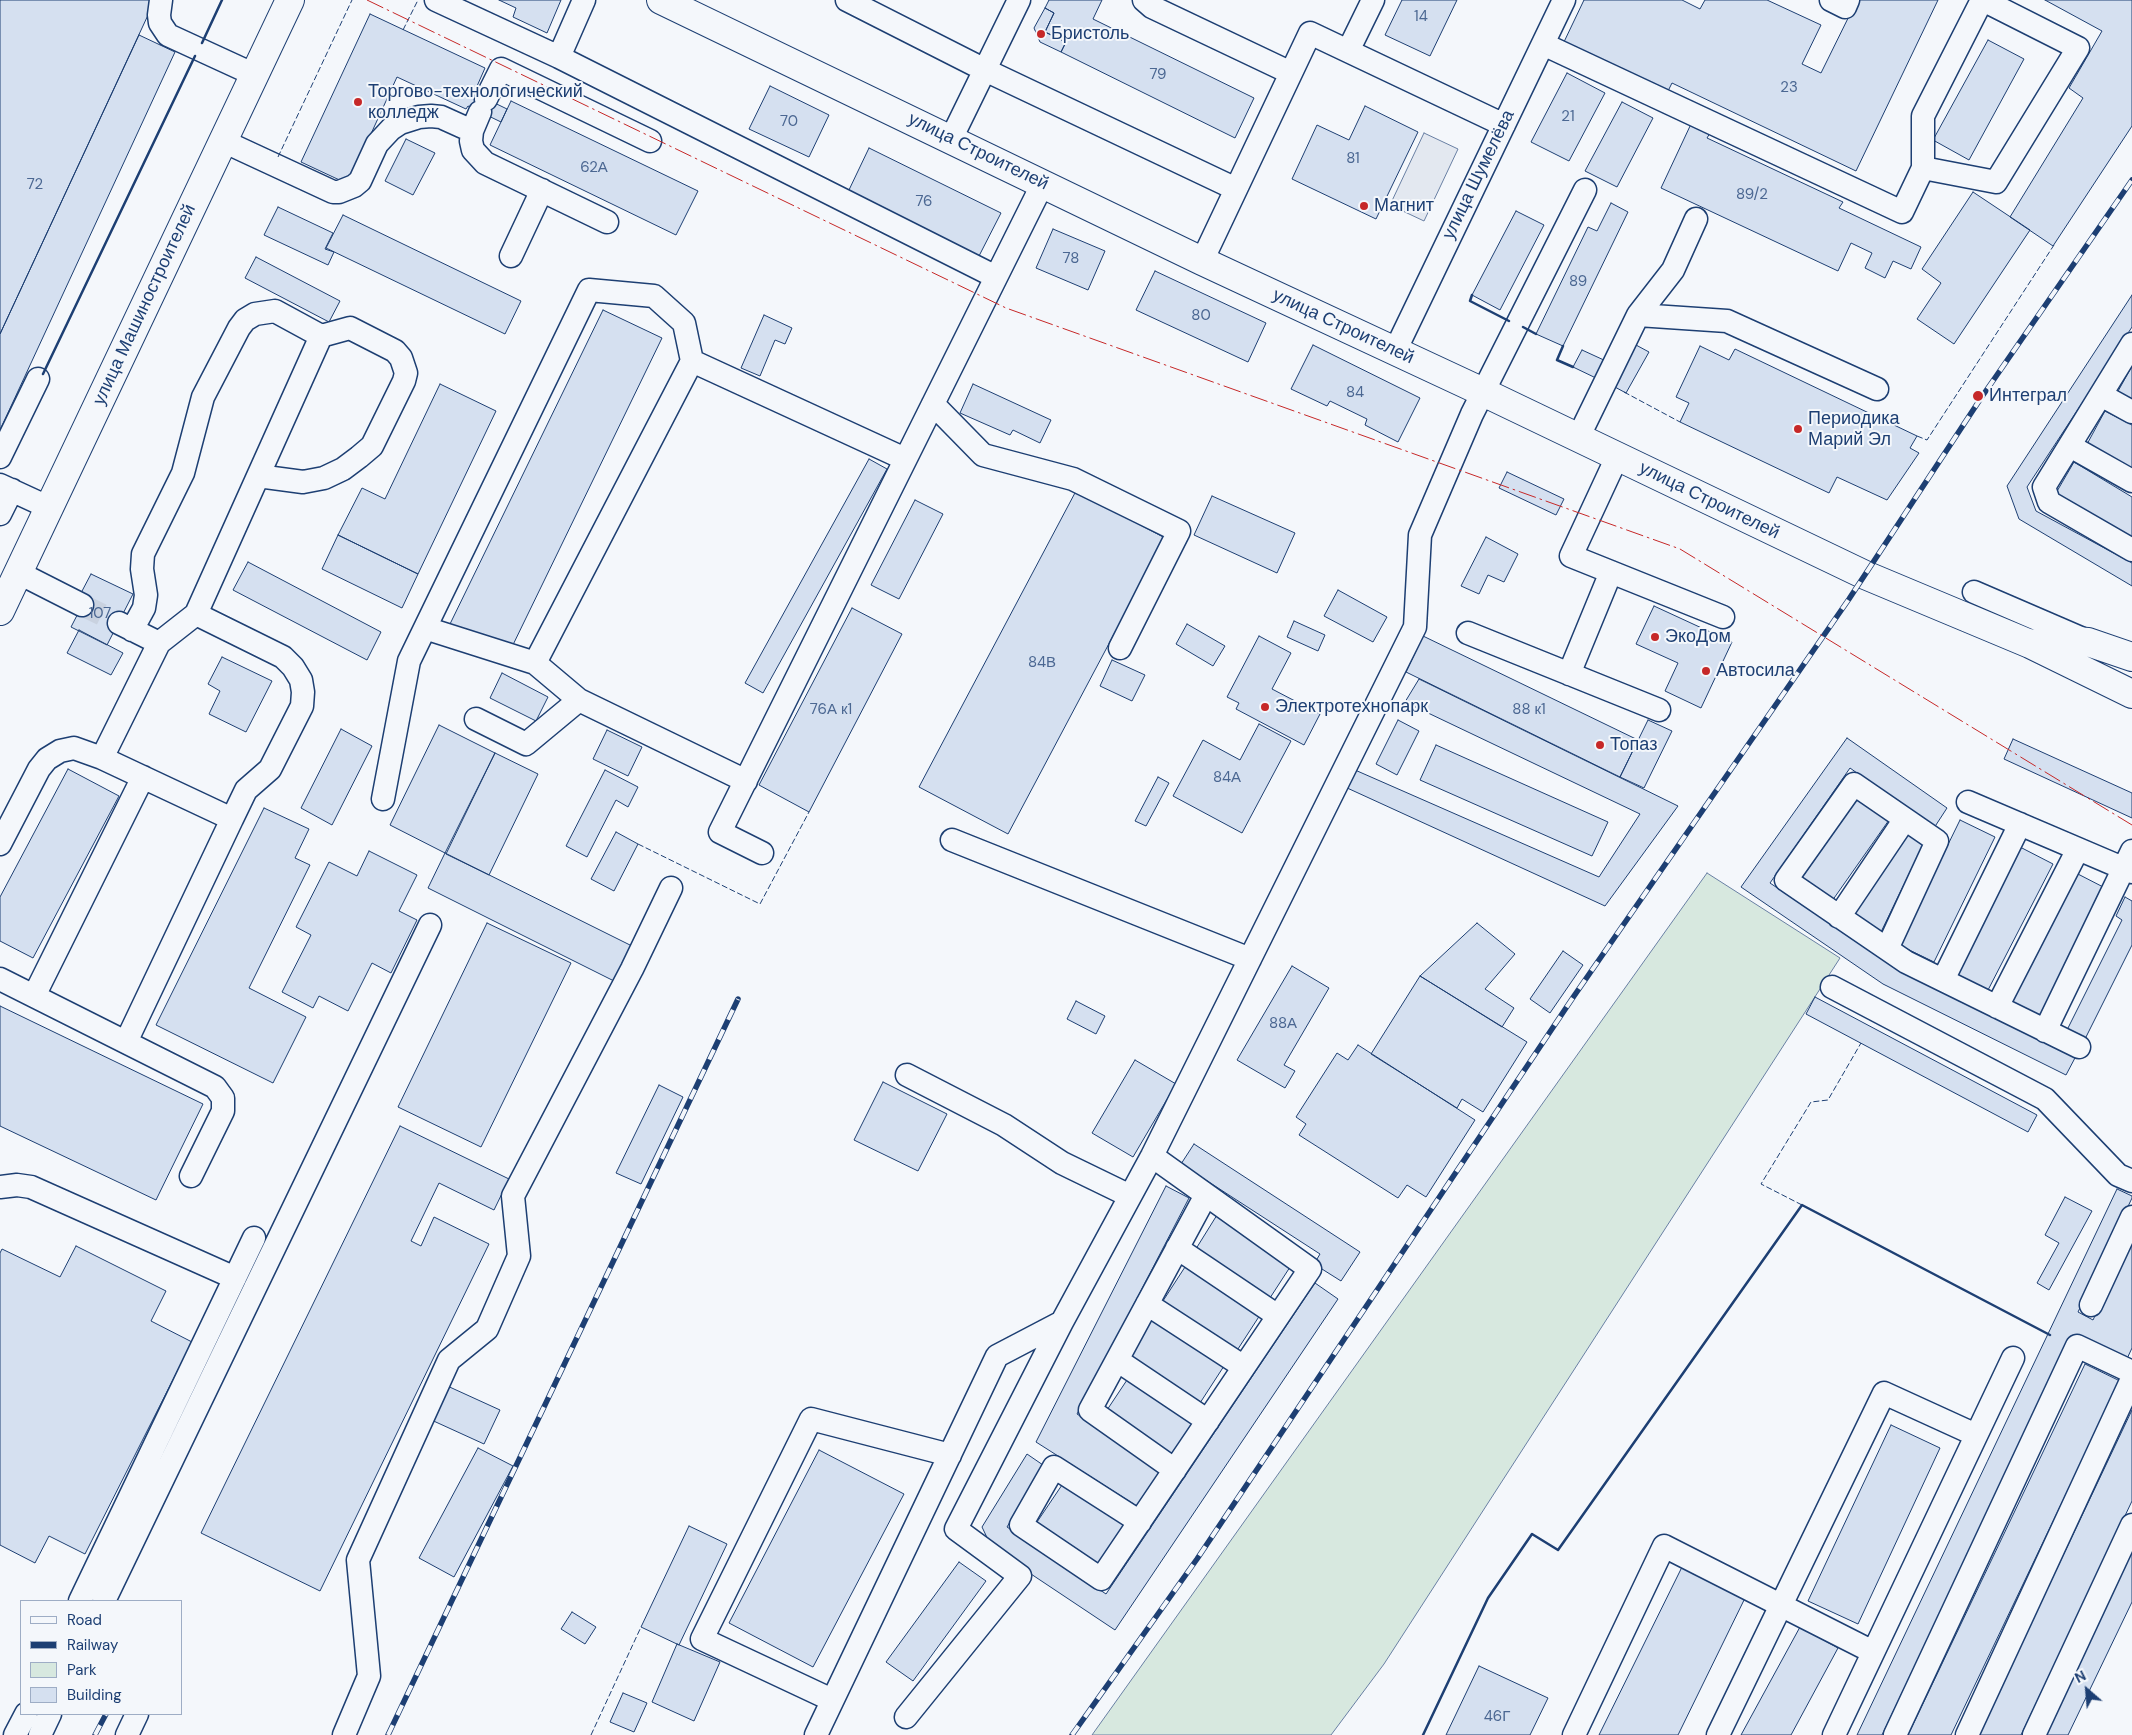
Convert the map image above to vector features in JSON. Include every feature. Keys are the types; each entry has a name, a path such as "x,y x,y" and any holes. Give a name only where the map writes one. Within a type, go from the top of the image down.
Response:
{"main road":[{"name":"улица Машиностроителей","path":"0,611 290,0"},
{"name":"улица Строителей","path":"661,0 1202,261 1483,392 1865,575 2030,644 2132,694"},
{"path":"2030,644 2061,640 2088,642 2132,657"}],"street":[{"path":"162,0 159,14 160,23 168,35 254,75"},
{"path":"436,0 559,57 996,276"},
{"path":"559,57 584,0"},
{"path":"847,0 985,70 1236,189"},
{"path":"951,139 1019,0"},
{"path":"1144,0 1152,7 1291,73"},
{"path":"1348,51 1373,0"},
{"name":"улица Шумелёва","path":"1395,351 1564,0"},
{"path":"1831,0 1845,7 1848,0"},
{"path":"1543,44 1902,212 1923,168 1923,116 1983,0 2078,48 1996,182 1923,168"},
{"path":"1202,261 1310,33 1504,125"},
{"path":"607,222 485,163 473,150 471,141 480,114 500,69 650,141"},
{"path":"223,141 333,192 339,192 354,186 360,181 377,144 391,129 409,119 425,116 441,117 480,114"},
{"path":"762,853 720,832 1043,183"},
{"path":"511,256 542,190"},
{"path":"906,1717 1020,1576 956,1529 1062,1322 1152,1156 1415,627 1420,535 1483,392 1585,190"},
{"path":"1578,438 1638,315 1672,270 1696,220"},
{"path":"382,799 409,661 589,290 654,296 684,323 692,361 535,663"},
{"path":"159,643 126,626 144,608 146,595 142,570 143,554 183,473 202,397 238,328 245,320 255,314 275,311 321,336 350,328 395,351 401,358 406,373 404,381 372,446 343,469 324,478 303,482 258,476"},
{"path":"1638,315 1727,321 1877,389"},
{"path":"102,758 159,643 196,614 321,336"},
{"path":"2132,344 2044,488 2049,502 2132,550"},
{"path":"692,361 905,459"},
{"path":"0,457 38,379"},
{"path":"2101,395 2132,412"},
{"path":"933,404 983,455 1073,479 1179,531 1120,648"},
{"path":"2070,446 2132,481"},
{"path":"1617,456 1571,556 1723,617"},
{"path":"0,514 6,488 50,508"},
{"path":"1569,674 1612,572"},
{"path":"18,573 82,605"},
{"path":"1974,592 2088,642"},
{"path":"126,1042 246,790 270,769 302,706 303,692 301,680 293,667 283,657 196,614"},
{"path":"425,628 535,663 578,700 746,781"},
{"path":"1468,633 1659,710"},
{"path":"476,719 526,744 578,700"},
{"path":"0,844 38,769 47,759 60,752 74,748 102,758 232,819"},
{"path":"34,996 143,777"},
{"path":"1886,949 1937,841 1854,784 1786,880 1839,917 1886,949 1906,962 2079,1047"},
{"path":"1968,802 2078,849 2129,864 2046,1031"},
{"path":"1839,917 1905,819"},
{"path":"1942,980 2020,824"},
{"path":"952,840 1250,959"},
{"path":"1997,1007 2078,849"},
{"path":"344,1735 370,1676 358,1560 449,1360 487,1329 519,1256 513,1196 632,969 671,888"},
{"path":"109,1600 430,925"},
{"path":"0,979 215,1087 223,1098 223,1112 190,1176"},
{"path":"1832,987 2045,1099 2118,1175 2132,1181"},
{"path":"906,1075 1004,1125 1062,1163 1130,1196"},
{"path":"1140,1522 1054,1467 1021,1525 1101,1579 1140,1522 1208,1421 1278,1316 1310,1270 1152,1156"},
{"path":"0,1187 17,1185 31,1187 235,1278"},
{"path":"1175,1470 1090,1410 1206,1195"},
{"path":"2091,1305 2132,1217"},
{"path":"80,1600 254,1238"},
{"path":"1177,1248 1278,1316"},
{"path":"1147,1304 1244,1367"},
{"path":"816,1735 997,1356 1062,1322"},
{"path":"1895,1735 2077,1346 2132,1372"},
{"path":"1834,1735 2013,1358"},
{"path":"1117,1360 1208,1421"},
{"path":"1967,1735 2132,1380"},
{"path":"1718,1735 1884,1393 1976,1435"},
{"path":"832,1700 702,1638 811,1419 950,1455"},
{"path":"2034,1735 2132,1526"},
{"path":"1574,1735 1664,1546 1873,1652"},
{"path":"15,1735 25,1715"},
{"path":"40,1735 50,1715"},
{"path":"127,1735 137,1715"}],"green space":[{"path":"1707,873 1840,958 1384,1664 1331,1735 1092,1735"}],"shaded area":[{"path":"1424,133 1458,149 1424,221 1390,205"}],"building":[{"path":"0,0 155,0 0,334"},
{"path":"499,0 561,0 547,33 513,17 516,8"},
{"path":"1049,0 1102,0 1093,19 1254,98 1235,138 1061,52 1066,42 1045,32 1054,13 1045,8"},
{"path":"1402,0 1457,0 1430,56 1385,35"},
{"path":"1584,0 1682,0 1700,9 1705,0 1767,0 1821,25 1802,64 1821,73 1857,0 1938,0 1856,171 1672,83 1667,93 1563,44"},
{"path":"2045,0 2132,0 2132,126 2053,246 2010,217 2083,98 2069,88 2102,31"},
{"path":"1045,8 1054,13 1045,32 1066,42 1061,52 1040,42 1034,28"},
{"name":"Торгово-технологический колледж","path":"370,14 485,68 474,93 507,109 501,122 468,106 466,109 397,77 348,184 301,162"},
{"path":"139,35 175,52 0,430 0,334"},
{"path":"1988,40 2024,59 1969,160 1933,140"},
{"path":"1567,73 1605,93 1569,161 1531,142"},
{"path":"770,86 829,115 809,157 749,129"},
{"path":"511,101 698,191 676,235 490,145"},
{"path":"1622,102 1653,118 1617,187 1585,171"},
{"path":"1365,106 1418,132 1376,219 1292,179 1317,125 1349,140"},
{"path":"1691,124 1710,133 1707,138 1843,202 1839,208 1921,247 1911,269 1893,261 1885,278 1865,268 1872,253 1851,243 1838,271 1661,188"},
{"path":"406,139 435,153 413,195 385,181"},
{"path":"869,148 1001,213 979,256 848,192"},
{"path":"1973,192 2030,230 1954,344 1917,319 1941,283 1922,269"},
{"path":"1611,203 1628,212 1563,346 1536,334 1588,227 1597,231"},
{"path":"278,207 333,233 325,249 334,252 328,265 264,235"},
{"path":"1516,211 1544,225 1500,310 1472,295"},
{"path":"343,215 521,301 505,334 326,248"},
{"path":"1053,229 1105,251 1088,290 1036,268"},
{"path":"256,257 340,301 329,322 245,278"},
{"path":"1155,271 1266,323 1248,362 1136,310"},
{"path":"2132,295 2132,327 2027,487 2036,511 2132,563 2132,586 2019,519 2007,486"},
{"path":"603,310 662,338 509,653 450,624"},
{"path":"764,315 792,328 785,344 775,340 760,376 741,368"},
{"path":"1313,345 1420,398 1398,442 1365,425 1367,419 1330,401 1327,406 1291,389"},
{"path":"1636,345 1649,352 1626,393 1613,386"},
{"name":"Периодика Марий Эл","path":"1700,346 1729,360 1735,349 1917,436 1910,448 1919,453 1887,500 1837,477 1829,493 1680,422 1689,403 1676,397"},
{"path":"1582,350 1606,361 1598,379 1573,367"},
{"path":"2132,366 2132,401 2117,393"},
{"path":"440,384 496,411 418,574 338,535 362,488 385,499"},
{"path":"973,384 1051,420 1040,443 1013,430 1010,435 960,413"},
{"path":"2105,411 2132,425 2132,471 2086,446"},
{"path":"869,459 887,469 763,693 745,683"},
{"path":"2074,462 2132,497 2132,539 2056,493"},
{"path":"1507,472 1564,499 1556,515 1499,488"},
{"path":"1076,491 1165,538 1008,834 919,787"},
{"path":"1212,496 1295,533 1277,573 1194,535"},
{"path":"915,500 943,514 899,599 871,585"},
{"path":"338,535 418,574 402,608 322,569"},
{"path":"1486,537 1518,554 1504,582 1488,575 1479,594 1461,586"},
{"path":"248,562 381,632 367,660 233,590"},
{"path":"91,574 133,594 107,645 71,627 87,596 81,593"},
{"path":"1338,590 1387,617 1373,642 1324,616"},
{"path":"1654,606 1732,642 1701,708 1665,691 1678,663 1636,644"},
{"path":"852,608 902,634 809,812 759,785"},
{"path":"1294,621 1325,635 1318,651 1287,637"},
{"path":"1187,624 1225,646 1213,666 1176,644"},
{"path":"79,630 123,653 111,675 67,653"},
{"path":"1259,636 1291,653 1272,689 1320,714 1304,745 1236,709 1239,703 1227,697"},
{"path":"1423,636 1638,740 1620,777 1406,672"},
{"path":"222,657 272,681 246,732 209,714 220,691 208,684"},
{"path":"1112,660 1145,675 1132,701 1100,686"},
{"path":"502,673 548,697 536,721 490,698"},
{"path":"1419,679 1678,806 1605,906 1345,787 1355,770 1599,877 1640,814 1405,702"},
{"path":"1398,720 1419,731 1397,775 1376,764"},
{"path":"1648,720 1672,731 1644,788 1620,777"},
{"path":"1259,724 1291,741 1242,833 1173,796 1203,740 1240,760"},
{"path":"439,725 495,753 445,853 390,825"},
{"path":"341,729 372,746 332,825 301,808"},
{"path":"607,730 642,747 628,776 593,759"},
{"path":"1847,738 1947,808 1934,828 1850,768 1770,883 1899,970 2076,1056 2066,1075 1883,984 1741,887"},
{"path":"2013,739 2132,793 2132,818 2004,759"},
{"path":"1436,745 1608,822 1592,856 1420,780"},
{"path":"495,753 538,774 489,875 446,854"},
{"path":"68,769 119,796 33,958 0,941 0,897"},
{"path":"605,770 638,787 628,807 616,800 587,857 566,846"},
{"path":"1158,777 1169,783 1146,826 1135,821"},
{"path":"1858,798 1889,820 1832,901 1801,879"},
{"path":"264,808 309,829 295,858 310,865 249,988 306,1017 273,1083 156,1025"},
{"path":"1960,820 1995,837 1934,962 1899,945"},
{"path":"1906,831 1924,843 1881,932 1853,916"},
{"path":"616,832 638,844 614,891 591,879"},
{"path":"2020,847 2053,864 1987,992 1954,975"},
{"path":"369,851 417,875 399,911 417,920 391,973 372,963 348,1011 319,996 313,1008 282,992 311,935 296,927 329,862 357,876"},
{"path":"445,853 634,947 616,982 428,888"},
{"path":"2074,872 2109,890 2043,1019 2009,1002"},
{"path":"2125,897 2132,901 2132,945 2085,1039 2067,1030 2122,920 2116,916"},
{"path":"487,923 571,963 481,1147 398,1107"},
{"path":"1477,923 1515,954 1485,989 1514,1008 1502,1027 1420,976"},
{"path":"1563,951 1583,965 1550,1013 1530,999"},
{"path":"1292,966 1329,988 1284,1065 1295,1071 1285,1088 1237,1060"},
{"path":"1420,976 1527,1042 1483,1112 1462,1099 1457,1108 1371,1054"},
{"path":"1815,997 2037,1115 2028,1132 1806,1014"},
{"path":"1076,1001 1105,1016 1096,1034 1067,1019"},
{"path":"0,1006 203,1104 156,1200 0,1126"},
{"path":"1358,1045 1475,1120 1426,1197 1407,1185 1398,1198 1299,1135 1306,1124 1296,1117 1337,1053 1348,1060"},
{"path":"1135,1060 1176,1084 1133,1157 1092,1133"},
{"path":"883,1082 947,1114 918,1171 854,1140"},
{"path":"659,1085 683,1097 641,1184 616,1173"},
{"path":"400,1126 509,1179 494,1210 439,1183 411,1241 421,1246 434,1217 489,1244 320,1591 201,1533"},
{"path":"1194,1144 1360,1252 1341,1281 1314,1264 1320,1254 1181,1164"},
{"path":"1166,1186 1189,1198 1077,1414 1165,1472 1140,1508 1036,1442"},
{"path":"2117,1189 2132,1196 2132,1198 2078,1312 2093,1320 2132,1238 2132,1348 2125,1363 2071,1337 1882,1735 1857,1735"},
{"path":"2065,1197 2092,1211 2049,1290 2037,1283 2059,1243 2045,1235"},
{"path":"1217,1215 1292,1264 1268,1301 1194,1252"},
{"path":"76,1246 166,1291 151,1321 192,1342 85,1554 49,1536 35,1563 0,1545 0,1253 2,1249 60,1277"},
{"path":"1185,1267 1260,1315 1236,1352 1161,1304"},
{"path":"1315,1283 1338,1299 1115,1630 992,1548 982,1527 1027,1454 1043,1465 1007,1527 1106,1594"},
{"path":"1150,1318 1224,1366 1200,1403 1126,1355"},
{"path":"2085,1364 2120,1381 1951,1735 1908,1735"},
{"path":"1129,1377 1195,1420 1170,1456 1105,1413"},
{"path":"443,1384 500,1410 484,1444 427,1418"},
{"path":"2132,1410 2132,1501 2021,1735 1978,1735"},
{"path":"1891,1425 1940,1448 1858,1624 1808,1601"},
{"path":"478,1448 513,1466 454,1577 419,1558"},
{"path":"819,1450 904,1494 813,1667 729,1623"},
{"path":"1064,1482 1126,1524 1099,1564 1037,1522"},
{"path":"689,1526 727,1544 679,1645 641,1627"},
{"path":"2132,1552 2132,1602 2068,1735 2044,1735"},
{"path":"959,1562 986,1581 913,1681 886,1662"},
{"path":"1683,1565 1746,1596 1678,1735 1599,1735"},
{"path":"572,1612 596,1627 585,1644 561,1629"},
{"path":"1800,1627 1838,1648 1791,1735 1741,1735"},
{"path":"677,1644 720,1662 694,1721 652,1702"},
{"path":"1479,1666 1548,1698 1530,1735 1446,1735"},
{"path":"623,1693 647,1703 634,1732 610,1722"}],"tunnel":[{"path":"82,605 119,623"}],"railway":[{"path":"1072,1735 1197,1559 1574,996 1849,599 1981,398 2132,180"},
{"path":"388,1735 738,999"},
{"path":"95,1735 105,1715"}],"fence":[{"path":"278,157 352,0"},
{"path":"403,30 418,0"},
{"path":"1917,436 1927,440 2054,245"},
{"path":"1624,392 1680,422"},
{"path":"638,844 760,904 809,812"},
{"path":"1802,1205 1761,1184 1811,1102 1828,1100 1861,1043"},
{"path":"591,1735 641,1627"}],"wall":[{"path":"202,43 222,0"},
{"path":"43,374 195,56"},
{"path":"1472,295 1470,301 1509,321"},
{"path":"1523,327 1536,334"},
{"path":"1563,346 1557,360 1573,367"},
{"path":"1423,1735 1488,1598 1532,1534 1558,1550 1802,1205 2050,1335"}],"power":[{"path":"367,0 1006,308 1680,549 2132,825"}],"place":[{"name":"Бристоль","path":"1041,34"},
{"name":"Торгово-технологический колледж","path":"358,102"},
{"name":"Магнит","path":"1364,206"},
{"name":"Интеграл","path":"1978,396"},
{"name":"Периодика Марий Эл","path":"1798,429"},
{"name":"ЭкоДом","path":"1655,637"},
{"name":"Автосила","path":"1706,671"},
{"name":"Электротехнопарк","path":"1265,707"},
{"name":"Топаз","path":"1600,745"}]}
